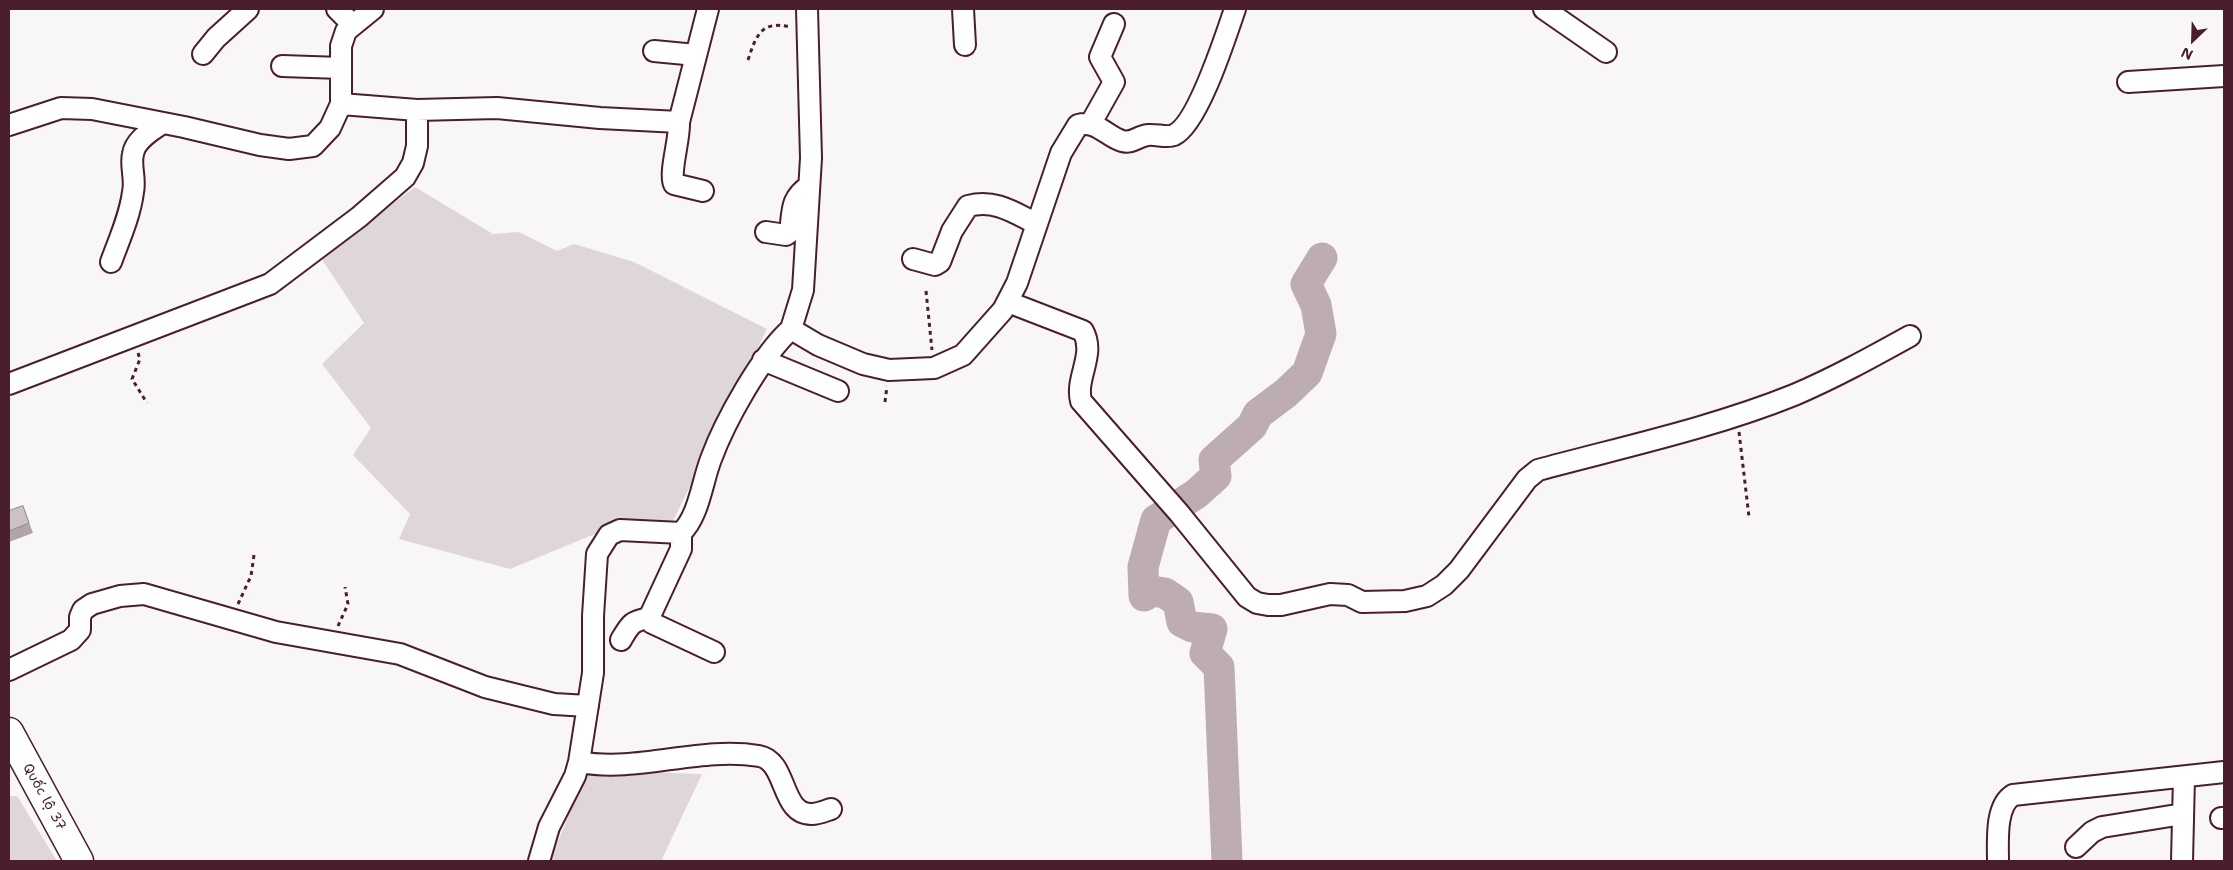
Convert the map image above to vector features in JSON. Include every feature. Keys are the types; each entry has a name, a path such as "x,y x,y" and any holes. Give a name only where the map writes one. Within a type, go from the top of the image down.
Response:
{"highway":[{"name":"Quốc lộ 37","path":"9,732 80,861"}],"street":[{"path":"203,54 216,38 248,9"},
{"path":"337,9 352,24"},
{"path":"9,125 61,108 92,109 289,149 313,146 330,128 341,104 341,46 346,31 352,24 373,9"},
{"path":"703,191 674,184 671,177 680,137 680,122 708,9"},
{"path":"649,618 681,549 682,534 693,514 715,448 763,360 777,342 791,329 803,290 811,158 807,9"},
{"path":"963,9 965,45"},
{"path":"791,329 818,345 863,364 889,370 934,368 962,355 985,332 1008,302 1017,283 1061,153 1068,138 1078,125 1090,123 1123,141 1132,142 1143,136 1152,134 1172,136 1181,131 1206,87 1235,9"},
{"path":"1544,9 1606,52"},
{"path":"1090,123 1114,82 1100,57 1114,24"},
{"path":"654,51 696,56"},
{"path":"282,66 341,68"},
{"path":"2128,82 2224,76"},
{"path":"341,104 417,110 497,108 600,118 680,122"},
{"path":"9,384 270,284 359,217 405,177 413,163 417,146 417,110"},
{"path":"111,262 133,195 135,179 133,153 148,133 161,124"},
{"path":"766,232 786,235 790,232 794,199 809,186"},
{"path":"913,259 935,265 940,262 952,231 968,206 983,202 1006,208 1037,224"},
{"path":"1008,302 1083,331 1087,339 1088,357 1078,390 1081,401 1179,513 1247,597 1257,603 1268,605 1280,605 1330,594 1348,595 1362,602 1405,601 1427,596 1444,586 1459,570 1527,479 1538,470 1735,414 1793,395 1829,380 1910,336"},
{"path":"763,360 838,391"},
{"path":"539,861 549,827 575,776 580,762 593,673 593,616 597,554 609,535 620,530 682,534"},
{"path":"9,670 71,640 80,630 80,617 83,610 92,604 120,596 144,594 157,596 276,632 331,640 400,654 485,687 554,704 588,706"},
{"path":"621,640 636,620 649,618"},
{"path":"649,618 652,623 714,652"},
{"path":"580,762 602,766 735,753 766,757 774,765 794,806 803,812 813,814 831,809"},
{"path":"1998,861 2001,813 2007,799 2013,795 2224,772"},
{"path":"2182,861 2184,777"},
{"path":"2076,847 2092,832 2102,826 2183,814"}],"path":[{"path":"748,60 753,43 763,28 771,25 783,25 808,32"},
{"path":"926,291 934,368"},
{"path":"133,338 140,359 132,379 147,403"},
{"path":"1735,414 1742,446 1742,473 1749,517"},
{"path":"227,618 246,589 254,555"},
{"path":"331,640 348,604 345,587"}],"shaded area":[{"path":"415,187 493,234 519,232 557,251 574,244 634,262 767,329 673,521 634,523 590,536 510,569 399,539 410,514 353,455 371,428 322,364 364,323 321,258"},
{"path":"587,770 702,774 662,859 666,861 550,861"},
{"path":"9,796 17,796 57,861 9,861"}],"building":[{"path":"23,506 29,523 9,531 9,511"}],"waterway":[{"path":"1227,861 1219,667 1205,653 1212,629 1192,627 1182,622 1178,602 1165,593 1152,591 1144,596 1143,567 1156,520 1196,494 1216,476 1214,460 1252,426 1258,414 1286,393 1307,373 1321,334 1316,305 1306,284 1322,258"}]}
